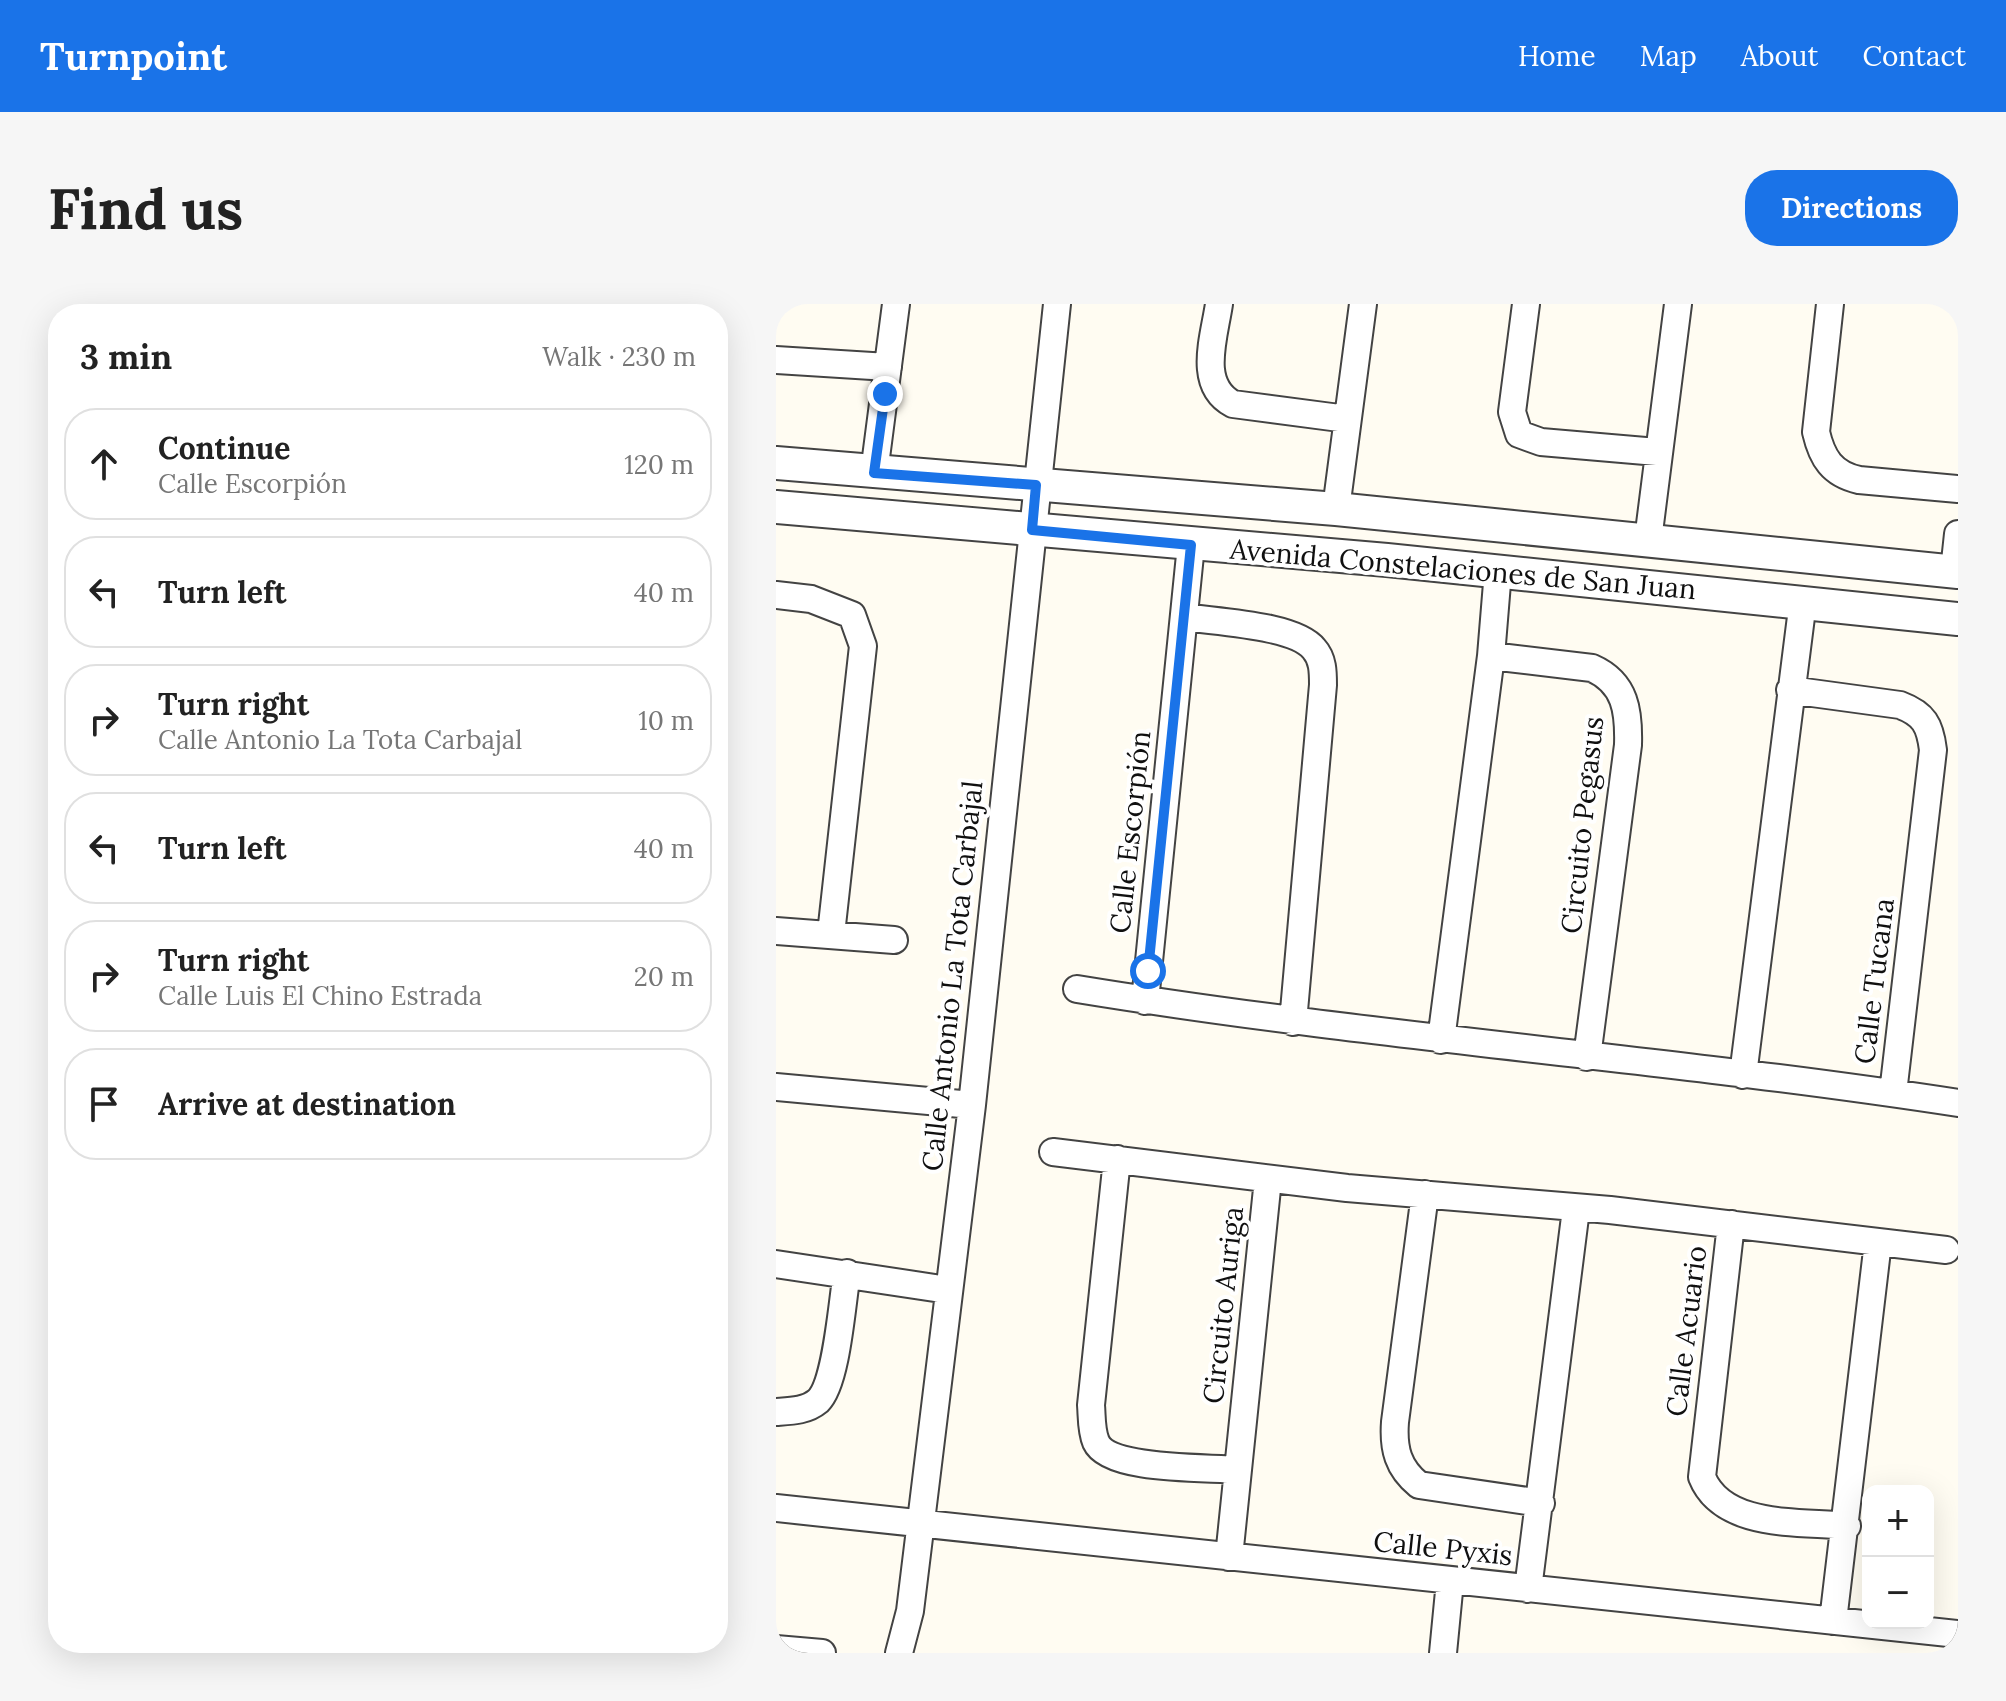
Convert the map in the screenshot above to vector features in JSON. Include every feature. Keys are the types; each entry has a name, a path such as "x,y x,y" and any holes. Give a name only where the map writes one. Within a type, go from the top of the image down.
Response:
{"street":[{"path":"874,473 896,304"},
{"name":"Calle Antonio La Tota Carbajal","path":"899,1653 910,1611 972,1105 1057,304"},
{"path":"1219,304 1210,371 1219,394 1233,404 1347,419"},
{"path":"1336,509 1363,304"},
{"path":"1526,304 1512,412 1519,434 1541,442 1657,452"},
{"path":"1648,540 1678,304"},
{"path":"1830,304 1816,432 1820,451 1843,476 1958,489"},
{"path":"776,360 888,367"},
{"name":"Avenida Constelaciones de San Juan","path":"776,463 1336,509 1956,572"},
{"name":"Avenida Constelaciones de San Juan","path":"776,507 1498,571 1958,619"},
{"path":"1956,572 1958,534"},
{"name":"Calle Escorpión","path":"1145,1001 1191,545"},
{"path":"1441,1040 1491,656 1498,571"},
{"path":"776,595 811,599 852,615 863,646 831,934"},
{"path":"1077,989 1293,1022 1743,1075 1803,601"},
{"path":"1185,617 1293,634 1315,649 1321,661 1323,685 1293,1022"},
{"name":"Circuito Pegasus","path":"1491,656 1592,668 1605,674 1625,698 1628,745 1587,1057"},
{"name":"Calle Tucana","path":"1743,1075 1893,1093 1933,750 1931,733 1917,711 1900,705 1790,690"},
{"path":"776,931 894,940"},
{"path":"776,1087 972,1105"},
{"path":"1893,1093 1958,1103"},
{"name":"Circuito Auriga","path":"1053,1152 1268,1179 1229,1557"},
{"path":"1117,1159 1091,1405 1096,1442 1113,1458 1124,1461 1238,1470"},
{"path":"1268,1179 1731,1224"},
{"path":"1425,1194 1395,1422 1394,1444 1399,1461 1405,1473 1419,1485 1541,1503"},
{"path":"1528,1589 1576,1209"},
{"name":"Calle Acuario","path":"1847,1526 1744,1515 1716,1498 1702,1477 1731,1224 1946,1250"},
{"path":"1833,1621 1847,1526 1878,1242"},
{"path":"776,1264 948,1290"},
{"path":"776,1412 806,1408 820,1399 825,1390 847,1273"},
{"name":"Calle Pyxis","path":"776,1508 1958,1634"},
{"path":"1443,1653 1450,1581"},
{"path":"776,1649 822,1653"}],"route":[{"path":"885,394 874,473 1036,485 1032,530 1191,545 1148,971"}]}
